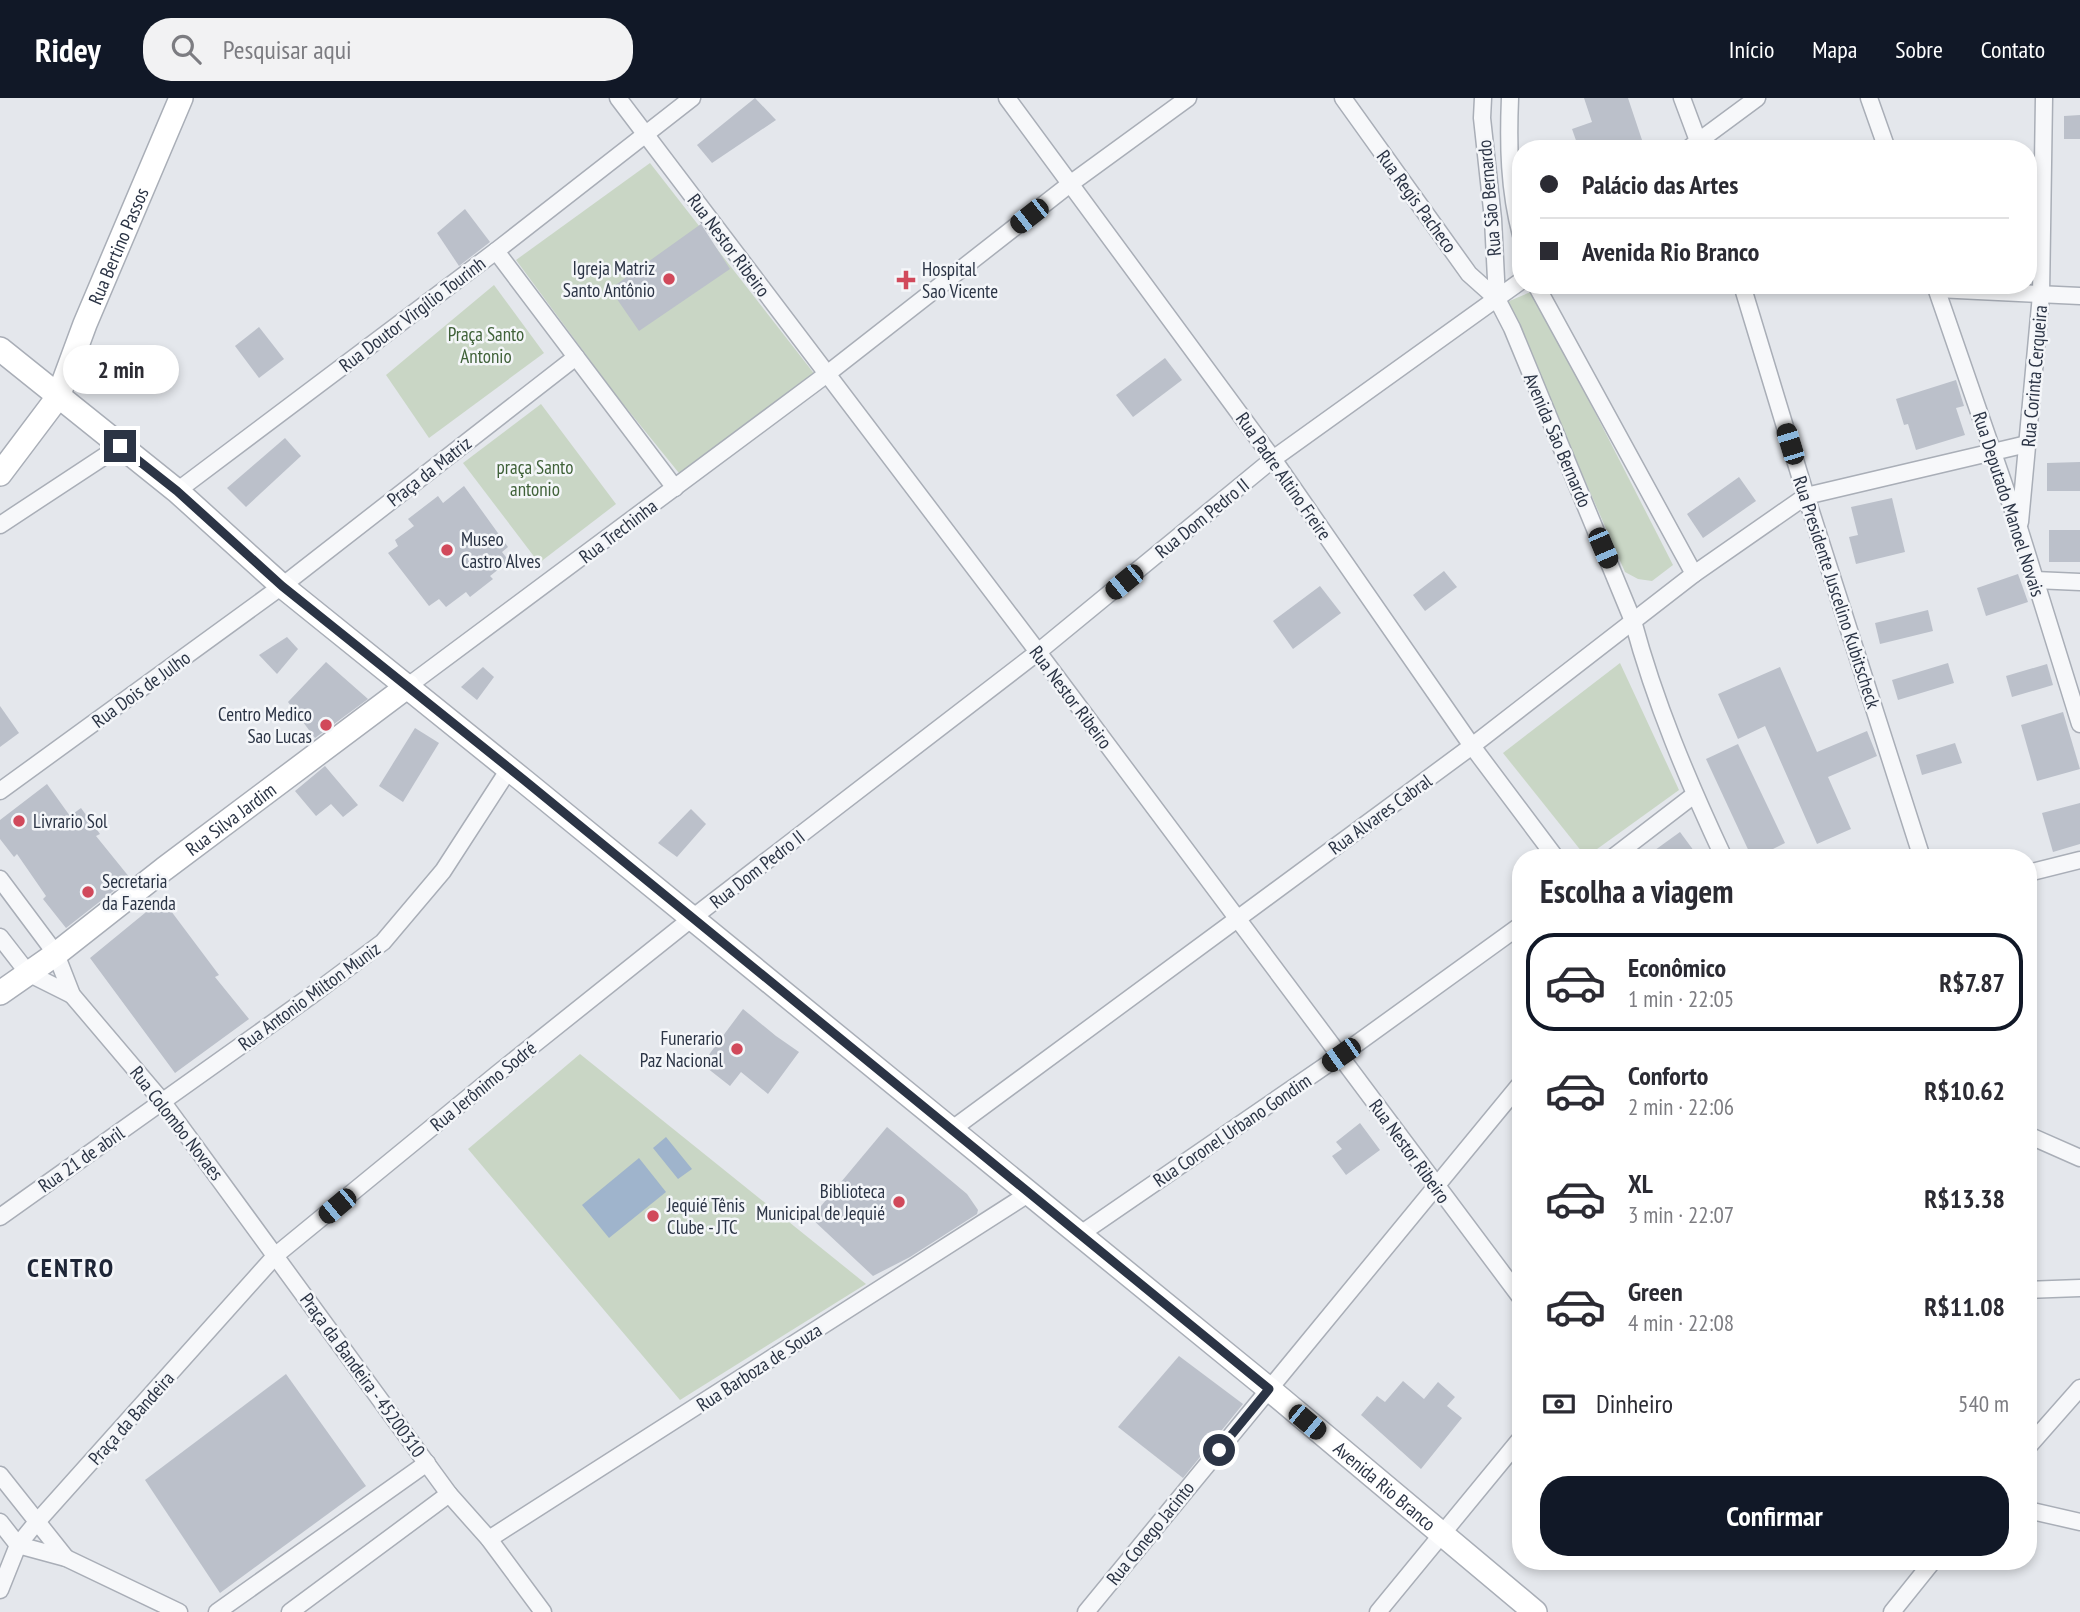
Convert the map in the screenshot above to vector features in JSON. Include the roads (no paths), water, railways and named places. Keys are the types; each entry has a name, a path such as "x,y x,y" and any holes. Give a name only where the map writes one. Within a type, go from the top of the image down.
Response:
{"main road":[{"name":"Rua Bertino Passos","path":"0,474 58,397 181,98"},
{"name":"Avenida Rio Branco","path":"0,349 177,491 282,586 1269,1389 1535,1612"},
{"name":"Rua Silva Jardim","path":"0,993 56,954 164,869 408,686"}],"street":[{"name":"Rua Nestor Ribeiro","path":"618,98 1038,652 1512,1286"},
{"name":"Rua Doutor Virgílio Tourinh","path":"177,491 496,251 692,98"},
{"name":"Rua Padre Altino Freire","path":"1007,98 1273,459 1472,746 1549,849"},
{"name":"Rua Trechinha","path":"408,686 827,374 1070,184 1188,98"},
{"name":"Rua Regis Pacheco","path":"1343,98 1469,274 1497,299"},
{"name":"Rua São Bernardo","path":"1483,98 1482,118 1493,219 1497,299"},
{"path":"1510,98 1508,149 1512,185"},
{"path":"1682,98 1694,140"},
{"path":"1704,140 1757,98"},
{"path":"1869,98 1884,140"},
{"name":"Rua Corinta Cerqueira","path":"2020,528 2041,295 2044,98"},
{"path":"496,251 675,488"},
{"name":"Rua Dom Pedro II","path":"691,919 1038,652 1273,459 1512,288"},
{"path":"1541,294 1694,575"},
{"name":"Rua Presidente Juscelino Kubitscheck","path":"1745,294 1919,849"},
{"name":"Rua Deputado Manoel Novais","path":"1938,294 2020,528 2080,724"},
{"path":"2028,294 2080,296"},
{"name":"Avenida São Bernardo","path":"1497,299 1512,328 1633,621 1644,663 1716,849"},
{"name":"Praça da Matriz","path":"282,586 576,356"},
{"path":"1806,496 2027,444"},
{"path":"0,525 120,446"},
{"name":"Rua Alvares Cabral","path":"951,1130 1472,746 1694,575 1806,496"},
{"path":"2035,580 2080,582"},
{"name":"Rua Dois de Julho","path":"0,791 282,586"},
{"name":"Rua Antonio Milton Muniz","path":"162,1101 383,942 443,871 509,769"},
{"path":"1624,849 1694,795"},
{"path":"2037,871 2080,860"},
{"path":"0,879 56,954 72,995"},
{"name":"Rua Jerônimo Sodré","path":"276,1255 691,919"},
{"name":"Rua Coronel Urbano Gondim","path":"1079,1235 1341,1055 1512,932"},
{"path":"0,937 28,973 72,995"},
{"name":"Rua Colombo Novaes","path":"72,995 162,1101 276,1255"},
{"name":"Rua Conego Jacinto","path":"1086,1612 1512,1094"},
{"name":"Rua 21 de abril","path":"0,1217 162,1101"},
{"path":"2037,1139 2080,1158"},
{"name":"Rua Barboza de Souza","path":"489,1539 1028,1195"},
{"name":"Praça da Bandeira - 45200310","path":"276,1255 449,1494 489,1539 543,1612"},
{"name":"Praça da Bandeira","path":"0,1590 18,1545 36,1522 276,1255"},
{"path":"2037,1290 2080,1288"},
{"path":"2037,1437 2080,1388"},
{"path":"1378,1612 1512,1449"},
{"path":"217,1612 427,1463"},
{"path":"0,1475 66,1558"},
{"path":"290,1612 449,1494"},
{"path":"2037,1512 2080,1522"},
{"path":"0,1522 18,1545 66,1558 179,1612"},
{"path":"1892,1612 1926,1570"}],"water":[{"path":"666,1137 692,1169 678,1179 653,1148"},
{"path":"639,1158 666,1192 609,1238 582,1205"}],"place":[{"name":"Igreja Matriz Santo Antônio","path":"669,279"},
{"name":"Hospital Sao Vicente","path":"906,280"},
{"name":"Museo Castro Alves","path":"447,550"},
{"name":"Centro Medico Sao Lucas","path":"326,725"},
{"name":"Livrario Sol","path":"19,821"},
{"name":"Secretaria da Fazenda","path":"88,892"},
{"name":"Funerario Paz Nacional","path":"737,1049"},
{"name":"Biblioteca Municipal de Jequié","path":"899,1202"},
{"name":"Jequié Tênis Clube - JTC","path":"653,1216"}],"district":[{"name":"CENTRO","path":"71,1268"}],"park label":[{"name":"Praça Santo Antonio","path":"486,345"},
{"name":"praça Santo antonio","path":"535,478"}]}
